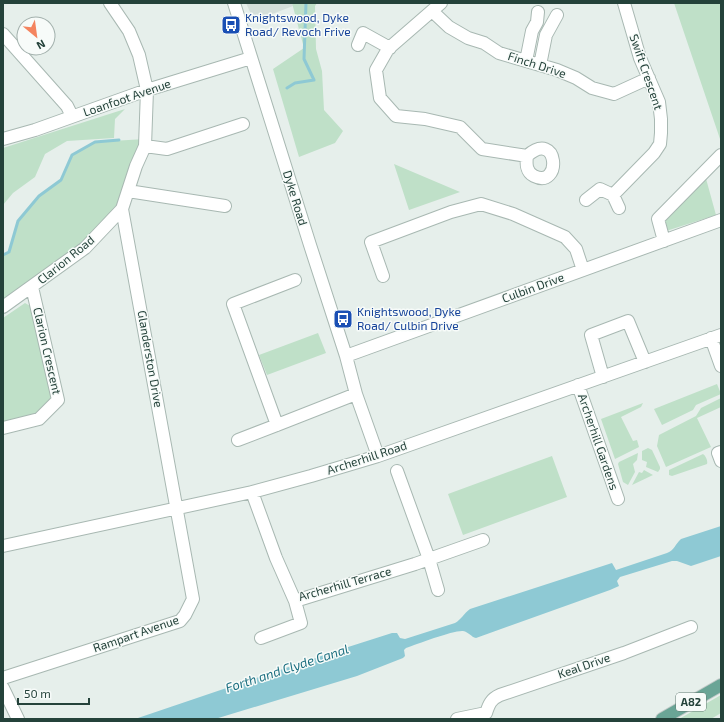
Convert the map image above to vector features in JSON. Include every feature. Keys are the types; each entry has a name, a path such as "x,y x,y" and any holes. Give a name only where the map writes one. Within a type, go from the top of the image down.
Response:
{"main road":[{"name":"A82","path":"662,719 721,685"}],"street":[{"path":"110,3 129,31 139,55 147,90"},
{"name":"Dyke Road","path":"234,3 346,356 356,394 378,456"},
{"name":"Swift Crescent","path":"613,195 654,153 660,144 662,119 659,102 640,58 624,3"},
{"path":"437,7 390,48 376,70 380,98 396,116 425,119 460,127 482,149 526,156"},
{"name":"Finch Drive","path":"437,7 449,27 468,38 484,43 499,53 557,70 576,78 592,88 614,94 649,78"},
{"path":"526,61 532,31 537,22 538,12"},
{"path":"540,65 546,35 557,15"},
{"path":"358,45 363,33 390,48"},
{"path":"3,34 67,106 72,116"},
{"name":"Loanfoot Avenue","path":"3,139 35,130 147,90 251,58"},
{"name":"Clarion Road","path":"3,307 85,248 122,209 136,166 145,146 147,90"},
{"path":"145,146 167,149 243,124"},
{"path":"664,240 658,219 721,155"},
{"path":"586,200 600,189 613,195 619,208"},
{"path":"128,191 225,206"},
{"path":"383,276 371,242 451,212 481,204 513,214 565,237 576,249 583,270"},
{"name":"Glanderston Drive","path":"122,209 177,508"},
{"name":"Culbin Drive","path":"346,356 721,220"},
{"path":"277,426 233,304 295,280"},
{"name":"Clarion Crescent","path":"3,428 39,419 58,400 32,287"},
{"path":"603,377 591,335 628,321 645,362"},
{"path":"716,337 721,366"},
{"name":"Archerhill Road","path":"3,546 252,492 311,476 378,456 716,337"},
{"name":"Archerhill Gardens","path":"578,385 618,499"},
{"path":"238,440 356,394"},
{"path":"721,452 718,453 721,461"},
{"path":"397,471 430,559 438,590"},
{"name":"Archerhill Terrace","path":"252,492 276,558 295,601 430,559 483,540"},
{"name":"Rampart Avenue","path":"3,678 180,621 186,615 193,599 177,508"},
{"path":"261,638 301,623 295,601"},
{"name":"Keal Drive","path":"489,716 490,703 493,698 624,653 691,628"},
{"path":"3,688 18,719"},
{"path":"457,719 489,716"}],"shaded area":[{"path":"246,3 292,3 293,6 254,21"}],"green space":[{"path":"292,3 317,3 315,6 316,49 322,71 324,110 343,131 335,143 299,157 273,69 304,48"},
{"path":"674,3 721,3 720,139 718,133"},
{"path":"125,109 115,119 114,138 67,141 45,154 35,177 13,193 3,205 3,148"},
{"path":"145,139 122,209 85,248 3,307 3,255 9,252 18,221 39,196 61,180 72,155 95,142"},
{"path":"394,164 460,192 409,210"},
{"path":"705,175 716,215 663,232 661,220"},
{"path":"25,303 32,307 52,402 39,416 3,424 3,318"},
{"path":"318,333 326,353 267,375 259,355"},
{"path":"717,384 721,394 696,405 693,410 662,425 654,409"},
{"path":"721,398 721,407 697,418 711,447 666,467 657,446 659,435 696,416 701,408"},
{"path":"643,403 641,407 621,417 633,441 637,440 639,447 615,459 601,419"},
{"path":"648,448 652,450 660,467 658,472 646,467 647,462 642,460 642,451"},
{"path":"638,453 637,460 633,464 635,472 628,485 623,482 618,464 619,462"},
{"path":"703,454 707,464 672,476 669,475 669,470"},
{"path":"552,456 567,497 463,535 448,494"},
{"path":"644,470 653,475 632,485 639,472 642,473"},
{"path":"721,695 721,713 711,719 679,719"}],"water":[{"name":"Forth and Clyde Canal","path":"721,526 721,556 691,566 677,561 672,561 620,577 617,581 619,586 610,590 476,638 463,631 444,635 406,648 404,650 405,656 403,658 357,676 215,719 135,719 392,633 397,633 400,638 405,639 455,623 470,609 612,563 616,570 667,553 672,550 681,539"}],"waterway":[{"path":"287,88 295,83 314,80 304,59 306,3"},
{"path":"3,255 9,252 18,221 39,196 61,180 72,155 95,142 119,140"}],"place":[{"name":"Knightswood, Dyke Road/ Revoch Frive","path":"231,25"},
{"name":"Knightswood, Dyke Road/ Culbin Drive","path":"343,319"}]}
